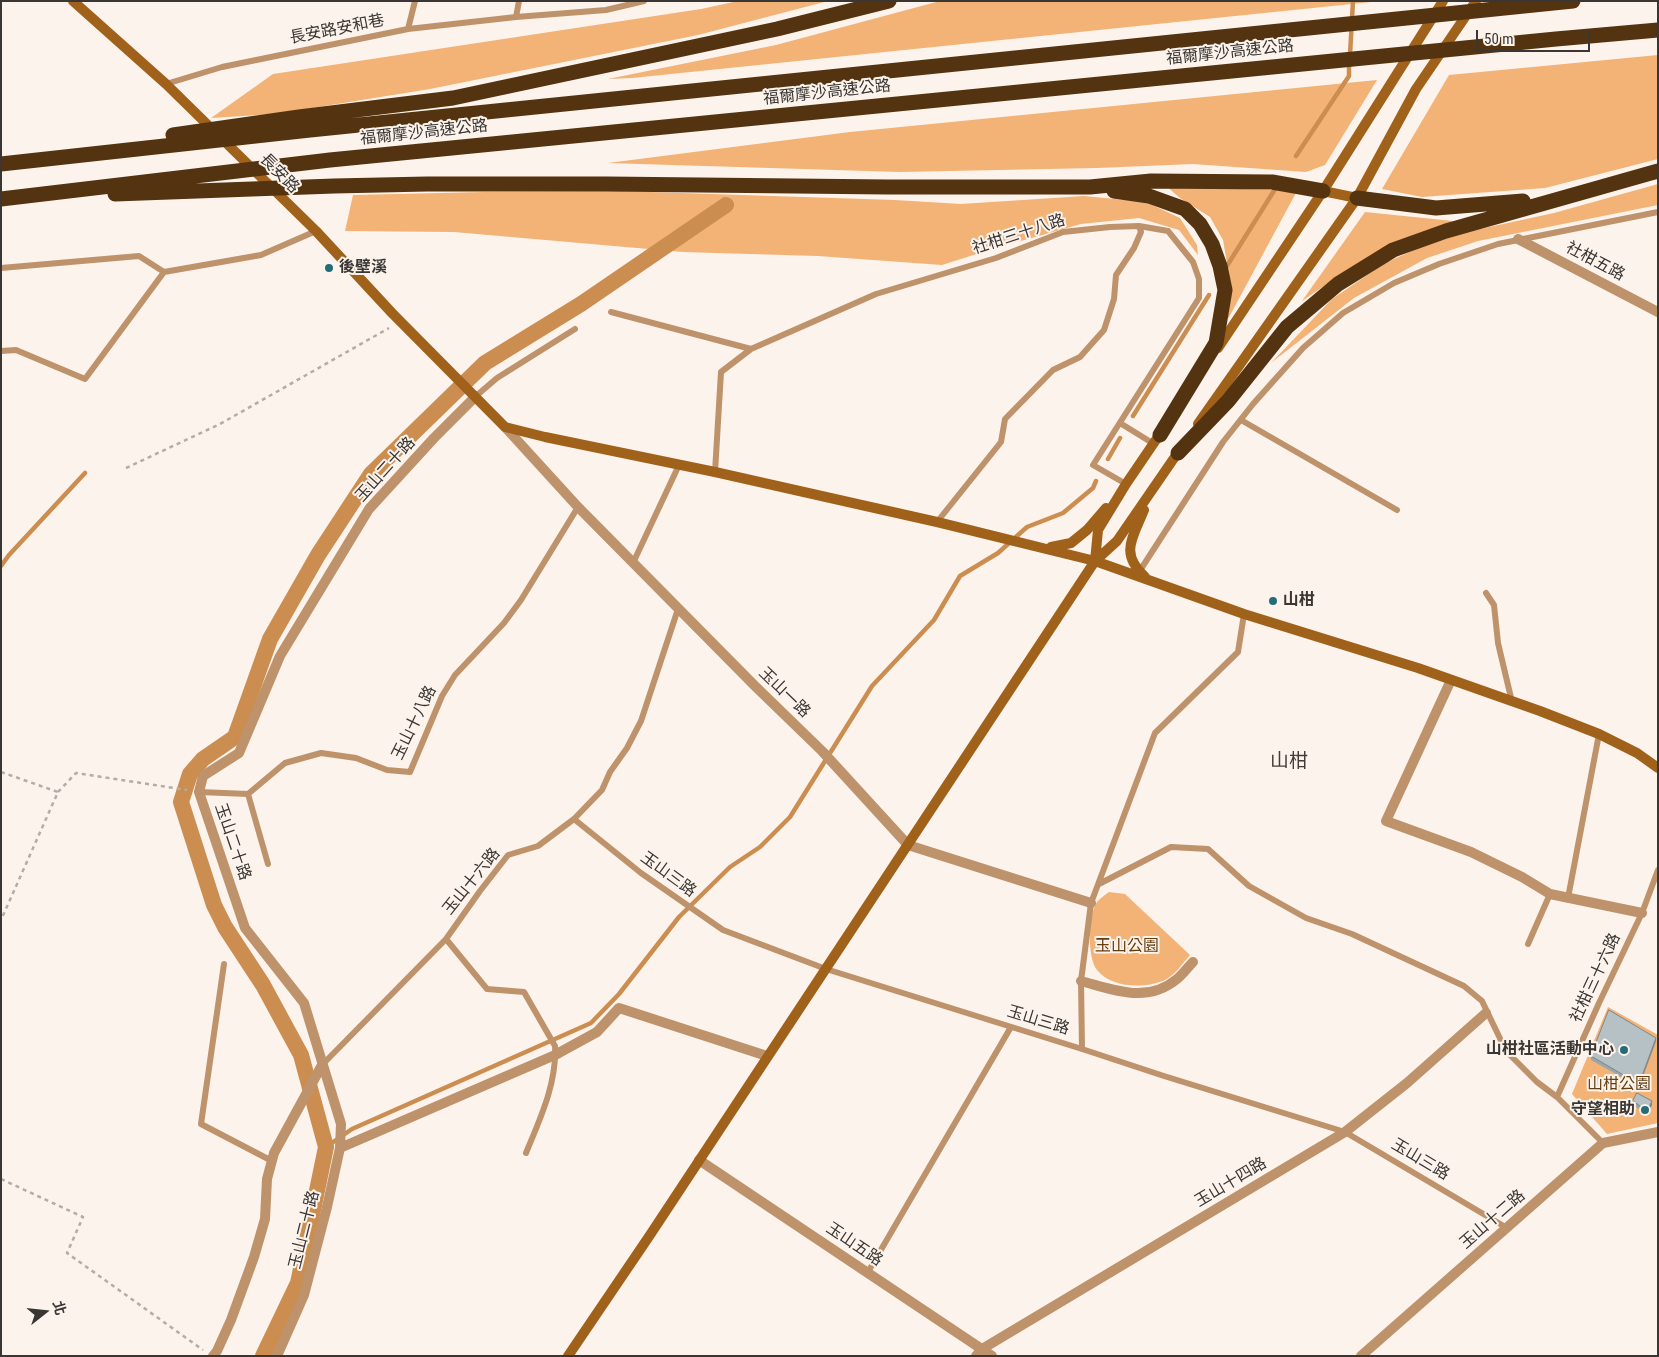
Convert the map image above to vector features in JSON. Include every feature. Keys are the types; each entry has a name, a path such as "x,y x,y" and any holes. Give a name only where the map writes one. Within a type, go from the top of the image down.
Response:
{"highway":[{"path":"1,162 299,117 453,98 777,29 888,1"},
{"name":"福爾摩沙高速公路","path":"1,162 1567,2"},
{"name":"福爾摩沙高速公路","path":"1,199 330,160 1658,30"},
{"path":"1178,453 1228,402 1288,327 1338,284 1393,250 1446,230 1658,171"},
{"path":"1,199 334,186 607,184 1090,188 1151,181 1272,182 1323,191"},
{"path":"1357,198 1436,208 1517,202 1613,183"},
{"path":"1090,188 1150,196 1185,209 1200,224 1212,244 1220,266 1225,290 1216,343 1157,439"}],"main road":[{"name":"長安路","path":"73,1 166,84 316,231 400,322 505,427"},
{"path":"1095,561 1098,530 1126,484 1323,191 1443,1"},
{"path":"568,1356 1095,561 1117,541 1357,198 1416,89 1476,1"},
{"path":"1323,191 1357,198"},
{"path":"505,427 937,522 1095,561 1244,614 1418,668 1512,702 1599,734 1637,753 1658,768"},
{"path":"1046,548 1071,543 1087,530 1126,484"},
{"path":"1148,579 1139,572 1132,562 1129,549 1134,532 1152,492"}],"street":[{"name":"社柑五路","path":"1518,239 1658,312"},
{"name":"玉山二十路","path":"277,1356 304,1295 327,1207 340,1146 341,1124 304,1003 245,928 199,792 203,776 239,753 280,656 369,509 434,438 476,396"},
{"name":"玉山一路","path":"505,427 578,508 754,686 833,762 908,845"},
{"path":"1451,680 1386,821 1471,852 1522,876 1550,894 1642,913"},
{"path":"908,845 1091,903"},
{"path":"1081,981 1140,994 1158,991 1178,979 1193,962"},
{"path":"340,1146 597,1032 619,1008 767,1056"},
{"name":"玉山十四路","path":"979,1352 1345,1132 1407,1083 1486,1013"},
{"path":"213,1356 231,1320 254,1257 265,1219 267,1179 274,1153 322,1064"},
{"path":"1603,1143 1658,1132"},
{"name":"玉山十二路","path":"1361,1356 1603,1143"},
{"name":"玉山五路","path":"699,1160 868,1272 979,1352 992,1356"}],"lane":[{"path":"408,29 415,1"},
{"path":"516,17 519,1"},
{"name":"長安路安和巷","path":"166,84 222,67 408,29 516,17 606,10 644,1"},
{"path":"1139,572 1223,442 1303,348 1343,313 1394,283 1439,264 1498,244 1658,212"},
{"path":"937,522 1001,442 1004,419 1053,370 1080,357 1104,330 1114,299 1116,275 1134,248 1141,232 1139,226"},
{"name":"社柑三十八路","path":"715,472 720,372 751,349 876,294 996,258 1063,232 1139,226 1168,232 1193,262 1199,279 1199,298 1093,465 1126,484"},
{"path":"1,268 138,256 164,272 260,254 316,231"},
{"path":"1,351 16,350 85,379 164,272"},
{"path":"611,312 751,349"},
{"path":"476,396 497,378 575,329"},
{"path":"1241,420 1396,510"},
{"path":"1120,423 1157,439"},
{"path":"633,563 680,465"},
{"name":"玉山十八路","path":"248,794 284,763 321,753 356,758 387,770 410,772 442,696 455,674 509,616 521,600 578,508"},
{"path":"1486,593 1494,605 1498,643 1512,702"},
{"name":"玉山十六路","path":"322,1064 446,939 508,855 538,846 574,819 602,790 610,772 627,748 641,720 678,608"},
{"path":"1082,1049 1081,981 1091,903 1155,733 1238,652 1244,614"},
{"path":"1568,898 1599,734"},
{"path":"199,792 248,794 268,864"},
{"name":"玉山三路","path":"574,819 641,873 680,902 723,930 826,969 1345,1132 1508,1228"},
{"path":"1099,884 1171,847 1208,849 1250,886 1306,918 1352,934 1464,986 1482,1001 1486,1013 1506,1051 1537,1082 1557,1097 1603,1143"},
{"name":"社柑三十六路","path":"1557,1097 1642,913 1658,870"},
{"path":"1528,944 1550,894"},
{"path":"446,939 486,989 524,992 555,1051 548,1098 526,1153"},
{"path":"224,964 202,1124 272,1161"},
{"path":"868,1272 1011,1027"}],"path":[{"path":"126,468 220,424 400,322"},
{"path":"1,772 58,792"},
{"path":"1,920 58,792 76,773 199,792"},
{"path":"1,1179 83,1217 67,1253 203,1350"}],"green space":[{"path":"738,1 828,1 698,35 430,89 275,114 211,118 273,74 701,9"},
{"path":"940,1 1381,1 608,79 776,45"},
{"path":"1658,55 1658,159 1545,188 1422,197 1382,189 1449,75"},
{"path":"1377,80 1325,165 1306,172 1193,164 900,172 608,163 850,132"},
{"path":"1658,184 1658,205 1478,241 1427,258 1354,298 1271,363 1332,299 1385,263 1443,237 1554,213"},
{"path":"1166,186 1297,191 1228,319 1228,269 1223,240 1210,217 1180,198"},
{"path":"620,191 961,204 1084,196 1146,202 1180,218 1197,245 1198,255 1179,230 1139,218 1081,224 942,265 818,256 683,252 454,232 345,231 353,195"},
{"path":"1365,212 1453,221 1349,269 1302,301"},
{"name":"玉山公園","path":"1109,892 1125,894 1190,955 1169,978 1148,985 1129,985 1111,980 1097,970 1090,946 1090,926 1097,902"},
{"name":"山柑公園","path":"1608,1007 1658,1035 1658,1123 1607,1134 1572,1094"}],"building":[{"name":"山柑社區活動中心","path":"1609,1010 1656,1038 1639,1084 1591,1056"},
{"path":"1637,1093 1652,1101 1647,1111 1633,1101"}],"waterway":[{"path":"1350,55 1353,1"},
{"path":"1296,156 1349,76 1349,63"},
{"path":"1225,269 1277,186"},
{"path":"263,1356 298,1283 326,1147 301,1055 263,985 225,927 214,905 181,802 190,774 203,759 235,737 270,639 318,555 371,474 485,363 581,304 726,205"},
{"path":"1133,416 1209,295"},
{"path":"1108,459 1120,438"},
{"path":"1,566 85,473"},
{"path":"326,1147 352,1129 591,1023 619,994 679,917 730,867 760,847 790,817 872,686 934,620 960,576 998,553 1027,527 1063,513 1093,488 1096,481"}],"place":[{"name":"後壁溪","path":"329,268"},
{"name":"山柑","path":"1273,601"},
{"name":"山柑社區活動中心","path":"1624,1050"},
{"name":"守望相助","path":"1645,1110"}],"district":[{"name":"山柑","path":"1289,762"}]}
